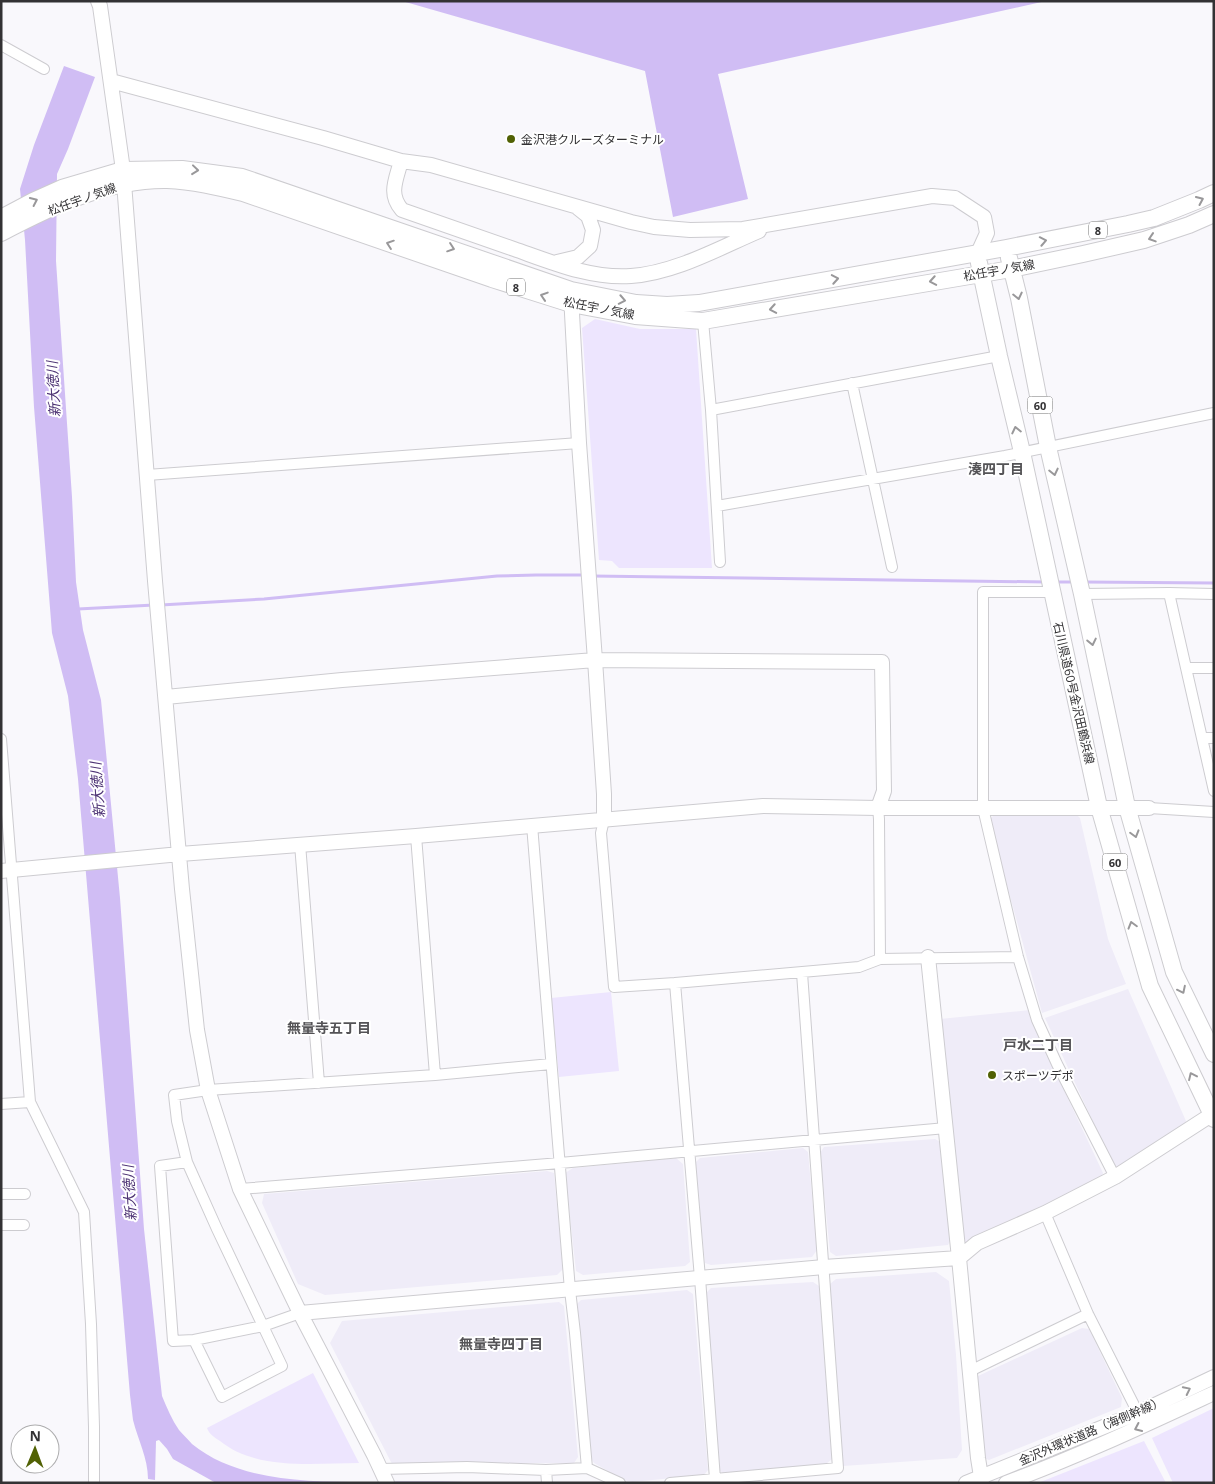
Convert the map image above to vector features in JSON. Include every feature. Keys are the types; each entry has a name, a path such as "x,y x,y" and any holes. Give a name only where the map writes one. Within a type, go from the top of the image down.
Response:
{"main road":[{"name":"松任宇ノ気線","path":"4,224 62,196 123,177 182,169 242,177 571,297 635,316 703,320 1012,269 1144,240 1189,225 1214,214"},
{"name":"松任宇ノ気線","path":"571,297 667,305 699,303 1006,248 1128,224 1154,218 1214,193"},
{"name":"60","path":"1006,248 1127,807 1174,972 1214,1054"},
{"name":"石川県道60号金沢田鶴浜線","path":"978,253 1099,807 1150,986 1213,1116"}],"street":[{"path":"98,1 111,81 123,177 155,581 197,1030 208,1090 240,1189 300,1313 384,1476 467,1467 547,1475 587,1468 620,1483"},
{"path":"1,45 44,68"},
{"path":"111,81 401,160 431,165 654,227 690,230 743,229 932,196 955,198 984,217 987,233 978,253"},
{"path":"401,160 394,191 395,202 402,210 554,263 600,275 631,276 680,266 778,223"},
{"path":"554,263 578,257 590,246 593,230 588,216 576,206"},
{"path":"987,233 1006,248"},
{"path":"571,297 586,556 604,794 604,820 601,833 614,987 675,984 802,973 859,967 880,959 1018,957"},
{"path":"703,320 711,410 720,562"},
{"path":"711,410 999,356"},
{"path":"852,383 892,567"},
{"path":"717,506 1022,452 1214,413"},
{"path":"147,475 579,443"},
{"path":"1051,592 983,592 983,808 1018,957 1037,1020 1061,1072 1115,1177"},
{"path":"1169,593 1214,791"},
{"path":"1082,594 1214,594"},
{"path":"166,697 342,680 595,660 882,662 884,791 878,808 880,819 880,959"},
{"path":"1186,668 1214,668"},
{"path":"1202,738 1214,738"},
{"path":"1,739 7,871 30,1102 84,1212 91,1324 94,1483"},
{"path":"7,871 180,854 763,806 878,808 1127,807 1214,812"},
{"path":"532,825 570,1290 587,1468"},
{"path":"416,836 435,1075"},
{"path":"300,844 319,1083"},
{"path":"928,957 981,1480"},
{"path":"670,1483 715,1481 838,1468 802,973"},
{"path":"675,984 715,1481"},
{"path":"194,1340 222,1397 282,1366 187,1162 177,1121 174,1095 208,1090 435,1075 551,1064"},
{"path":"1,1104 30,1102"},
{"path":"187,1162 160,1166 173,1341 194,1340 262,1326 300,1313 824,1267 959,1258 977,1244 1045,1213 1115,1177 1213,1116"},
{"path":"240,1189 560,1163 946,1128"},
{"path":"1,1194 25,1194"},
{"path":"1045,1213 1088,1314 1138,1413"},
{"path":"1,1225 24,1225"},
{"path":"970,1371 1088,1314"},
{"name":"金沢外環状道路（海側幹線）","path":"966,1483 981,1480 1138,1413 1214,1377"},
{"name":"金沢外環状道路（海側幹線）","path":"1006,1483 1101,1445 1214,1393"}],"shaded area":[{"path":"595,319 640,329 696,329 712,568 619,568 612,561 599,560 582,328"},
{"path":"996,813 1075,813 1080,818 1108,939 1126,984 1042,1013 989,820"},
{"path":"1128,989 1186,1121 1186,1127 1121,1170 1113,1165 1045,1018"},
{"path":"611,992 619,1071 559,1077 551,998"},
{"path":"1030,1010 1032,1022 1103,1173 1101,1179 968,1243 962,1241 940,1019"},
{"path":"935,1139 942,1143 951,1239 948,1245 836,1256 830,1252 820,1153 824,1147"},
{"path":"803,1148 808,1152 817,1250 812,1257 711,1265 705,1263 695,1163 700,1158"},
{"path":"676,1158 683,1164 690,1262 685,1266 583,1275 576,1271 565,1173 573,1168"},
{"path":"547,1171 554,1173 563,1269 557,1275 325,1295 298,1284 262,1203 264,1194"},
{"path":"936,1272 949,1281 962,1450 957,1458 843,1466 830,1284 836,1279"},
{"path":"813,1282 819,1286 832,1459 826,1464 724,1474 719,1470 705,1294 711,1288"},
{"path":"687,1290 693,1294 708,1470 704,1475 632,1482 624,1480 594,1463 590,1457 577,1304 581,1300"},
{"path":"559,1302 564,1306 578,1457 574,1463 392,1464 330,1343 342,1321"},
{"path":"1082,1328 1089,1329 1122,1398 1121,1407 989,1460 984,1458 976,1386 978,1376"},
{"path":"313,1373 359,1463 305,1464 269,1461 235,1451 210,1434 207,1428"},
{"path":"1214,1408 1214,1483 1173,1483 1152,1438"},
{"path":"1144,1441 1166,1483 1038,1483"}],"water":[{"path":"402,1 1046,1 718,74 748,199 673,217 645,71"},
{"name":"新大徳川","path":"64,66 95,77 57,174 56,261 76,582 83,630 101,700 120,898 144,1229 162,1396 176,1426 192,1444 212,1457 233,1467 257,1474 306,1481 332,1482 514,1483 216,1483 173,1459 159,1440 156,1441 155,1480 148,1479 145,1456 133,1420 130,1395 78,779 68,696 52,633 34,407 25,240 20,189 34,145"}],"waterway":[{"path":"161,605 264,599 497,576 586,575"},
{"path":"592,576 1046,582"},
{"path":"1054,582 1073,582"},
{"path":"1084,582 1214,583"},
{"path":"78,609 154,605"}],"place":[{"name":"金沢港クルーズターミナル","path":"511,139"},
{"name":"スポーツデポ","path":"992,1075"}],"district":[{"name":"湊四丁目","path":"996,468"},
{"name":"無量寺五丁目","path":"329,1027"},
{"name":"戸水二丁目","path":"1038,1044"},
{"name":"無量寺四丁目","path":"501,1343"}]}
